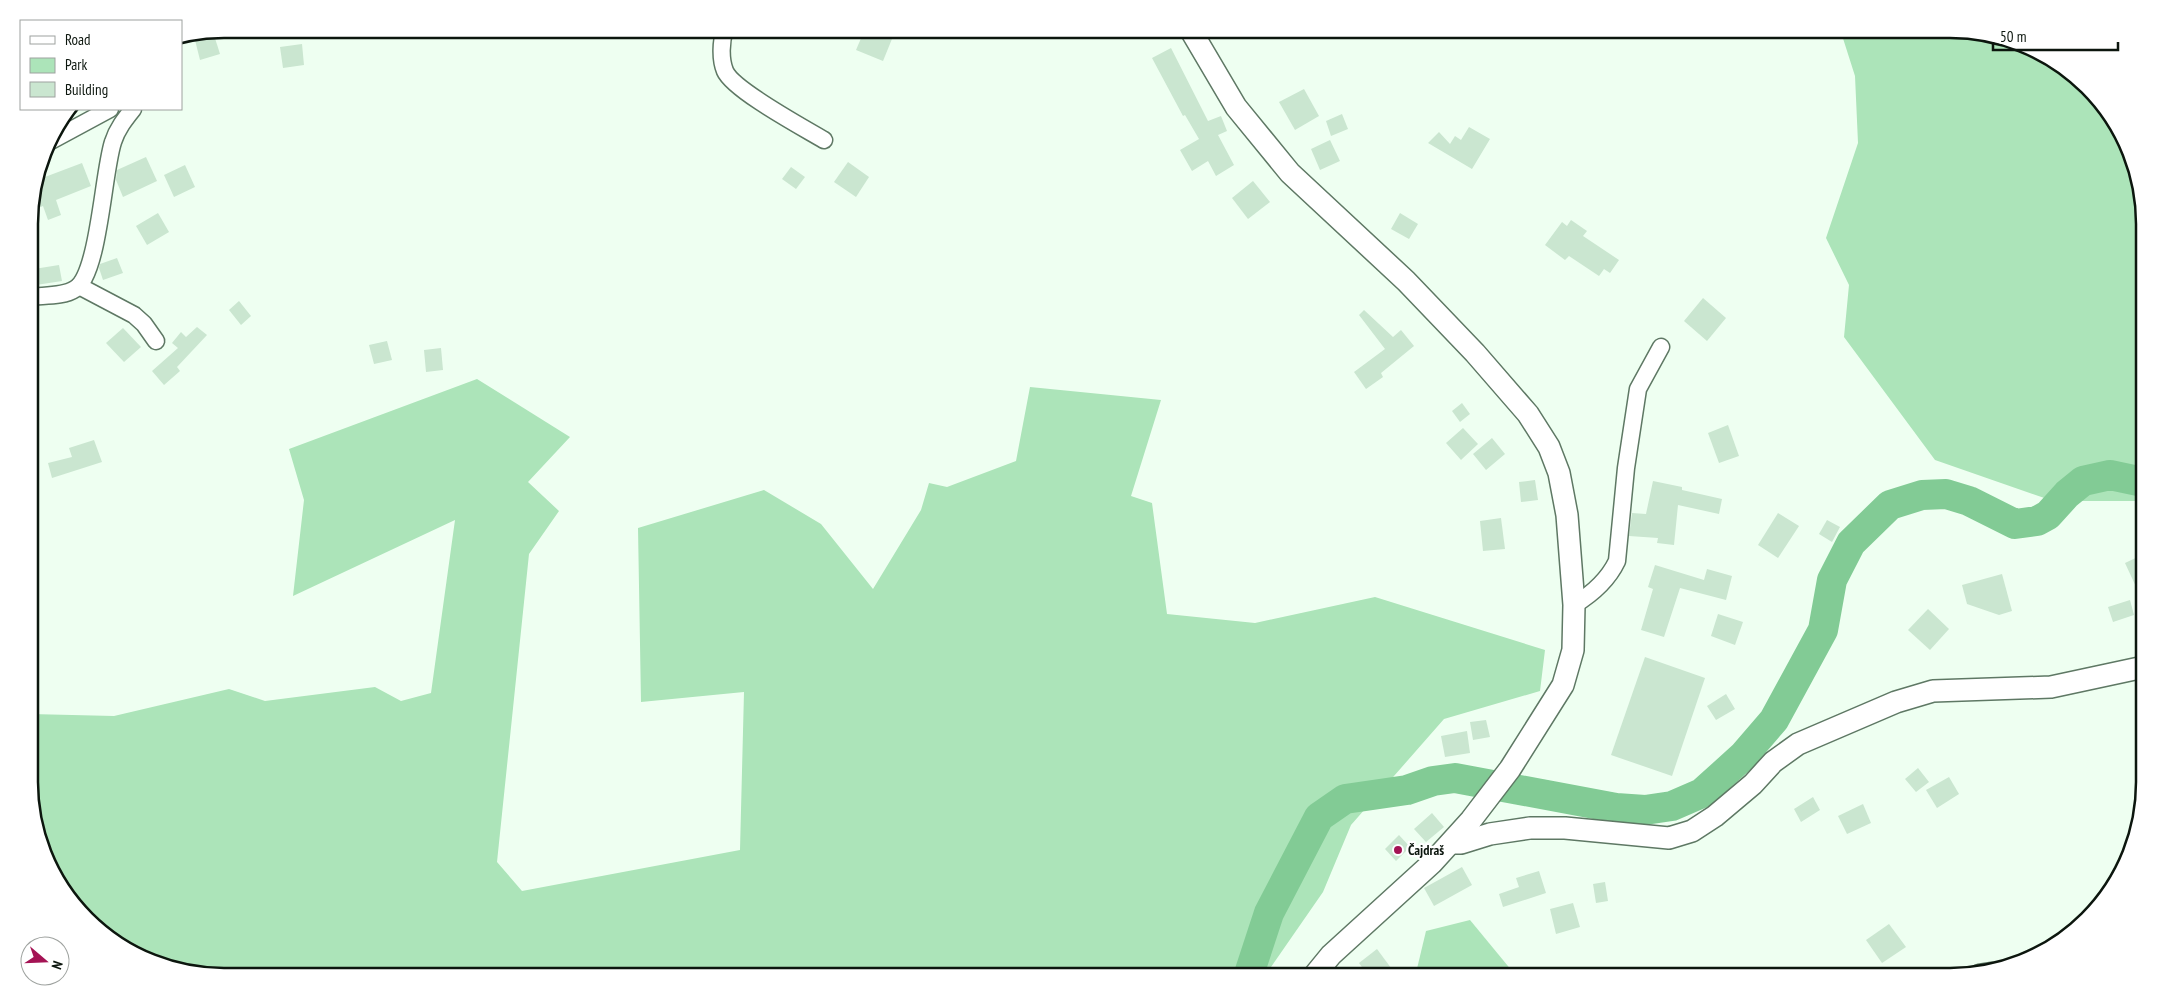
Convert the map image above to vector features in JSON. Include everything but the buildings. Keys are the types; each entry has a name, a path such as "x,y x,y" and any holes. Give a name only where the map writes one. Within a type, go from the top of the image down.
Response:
{"main road":[{"path":"1195,38 1236,108 1290,173 1412,289 1475,353 1533,422 1549,447 1558,473 1567,515 1574,605 1573,650 1563,685 1493,794 1451,842 1332,955 1321,968"},
{"path":"1451,842 1461,843 1490,834 1530,828 1565,828 1669,838 1692,831 1716,816 1753,784 1774,762 1798,744 1896,702 1933,691 2051,687 2136,669"}],"street":[{"path":"724,38 722,59 725,73 742,89 824,140"},
{"path":"59,136 108,110"},
{"path":"38,296 60,294 74,290 79,286 89,266 94,249 102,190 114,140 132,110"},
{"path":"79,286 134,315 144,324 156,341"},
{"path":"1574,605 1605,580 1617,561 1626,468 1638,389 1661,348"}],"green space":[{"path":"1843,38 1961,38 1986,41 2021,52 2053,69 2081,92 2104,120 2126,164 2134,199 2136,224 2136,501 2053,501 1935,460 1844,337 1849,285 1826,238 1858,143 1855,76"},
{"path":"477,379 570,437 528,482 559,511 529,554 497,862 522,891 740,850 744,692 641,702 638,528 764,490 821,524 873,589 921,510 929,483 947,487 1016,461 1030,387 1161,400 1131,496 1152,503 1167,614 1255,623 1375,597 1545,650 1540,691 1444,719 1351,825 1323,892 1271,967 1268,968 212,968 187,965 164,959 141,949 110,930 76,896 62,875 47,842 39,807 38,714 114,716 229,689 265,701 375,687 401,701 431,693 455,520 293,596 304,500 289,449"},
{"path":"1470,920 1510,968 1417,968 1426,931"}],"waterway":[{"path":"1251,968 1269,913 1319,817 1345,799 1407,790 1433,781 1455,778 1616,808 1645,810 1672,806 1702,793 1743,756 1774,720 1823,630 1832,580 1851,543 1890,505 1922,495 1946,494 1969,501 2015,524 2037,521 2048,515 2067,494 2083,481 2110,475 2136,481"}],"place":[{"name":"Čajdraš","path":"1398,850"}]}
